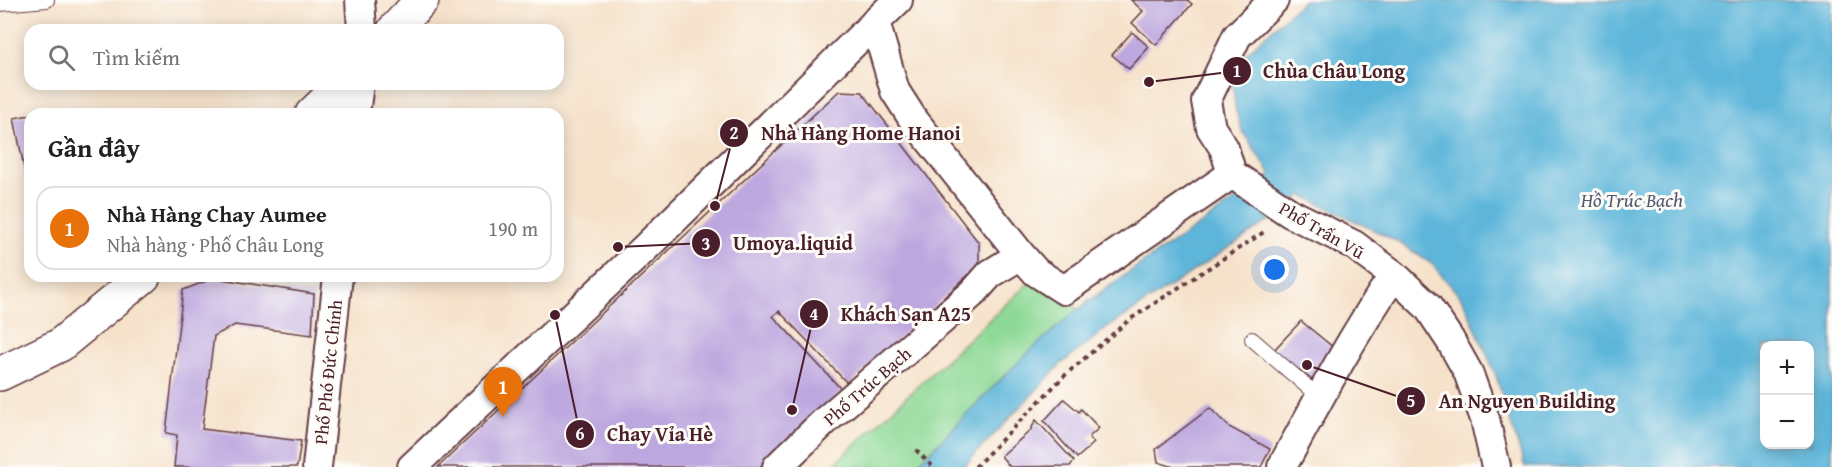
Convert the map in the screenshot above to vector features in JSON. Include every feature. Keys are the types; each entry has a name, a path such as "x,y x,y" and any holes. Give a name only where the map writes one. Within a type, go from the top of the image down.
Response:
{"street":[{"path":"360,0 362,24"},
{"path":"400,24 422,0"},
{"path":"412,467 644,249 898,0"},
{"path":"876,22 896,91 907,110 1021,255 1036,272 1064,290 1232,174 1224,148 1211,128 1206,101 1238,36 1274,0"},
{"path":"318,108 336,90"},
{"path":"356,108 358,90"},
{"name":"Phố Trấn Vũ","path":"1232,174 1290,213 1354,245 1394,275 1428,307 1468,372 1485,419 1496,467"},
{"name":"Phố Trúc Bạch","path":"777,467 826,420 974,293 990,274 1021,255"},
{"path":"1282,467 1319,398 1394,275"},
{"path":"0,374 60,345 137,282"},
{"name":"Phố Phó Đức Chính","path":"317,467 337,282"}],"lane":[{"path":"0,4 47,0"},
{"path":"1252,339 1319,398"}],"path":[{"path":"975,467 1063,377 1129,320 1290,213"},
{"path":"916,450 933,467"}],"green space":[{"path":"1031,281 1079,309 1034,348 915,467 831,467"}],"water":[{"name":"Hồ Trúc Bạch","path":"1304,0 1832,0 1832,467 1525,467 1495,373 1463,300 1432,264 1400,243 1302,195 1272,219 1107,328 1061,364 963,467 915,467 1058,326 1103,290 1271,174 1242,131 1235,107 1233,85 1239,60"}],"building":[{"path":"1131,0 1187,0 1192,4 1156,45 1132,23 1143,11"},
{"path":"1132,32 1149,47 1129,69 1112,55"},
{"path":"839,91 862,92 979,243 979,265 849,385 779,311 773,316 843,391 760,467 438,467"},
{"path":"24,116 24,167 14,118"},
{"path":"204,282 239,282 314,294 312,335 235,325 214,336 202,429 301,441 297,467 174,467 177,435 166,433 183,290"},
{"path":"1301,321 1334,348 1312,380 1274,350"},
{"path":"1064,399 1079,412 1081,409 1099,428 1089,437 1094,443 1077,458 1044,421"},
{"path":"1210,408 1229,427 1270,449 1261,467 1174,467 1158,462 1156,449"},
{"path":"1036,420 1074,461 1070,466 1010,467 1001,456 1030,431"}],"place":[{"name":"Chùa Châu Long","path":"1149,82"},
{"name":"Nhà Hàng Home Hanoi","path":"715,206"},
{"name":"Umoya.liquid","path":"618,247"},
{"name":"Chay Vỉa Hè","path":"555,315"},
{"name":"An Nguyen Building","path":"1307,365"},
{"name":"Khách Sạn A25","path":"792,410"},
{"name":"Nhà Hàng Chay Aumee","path":"503,417"}]}
